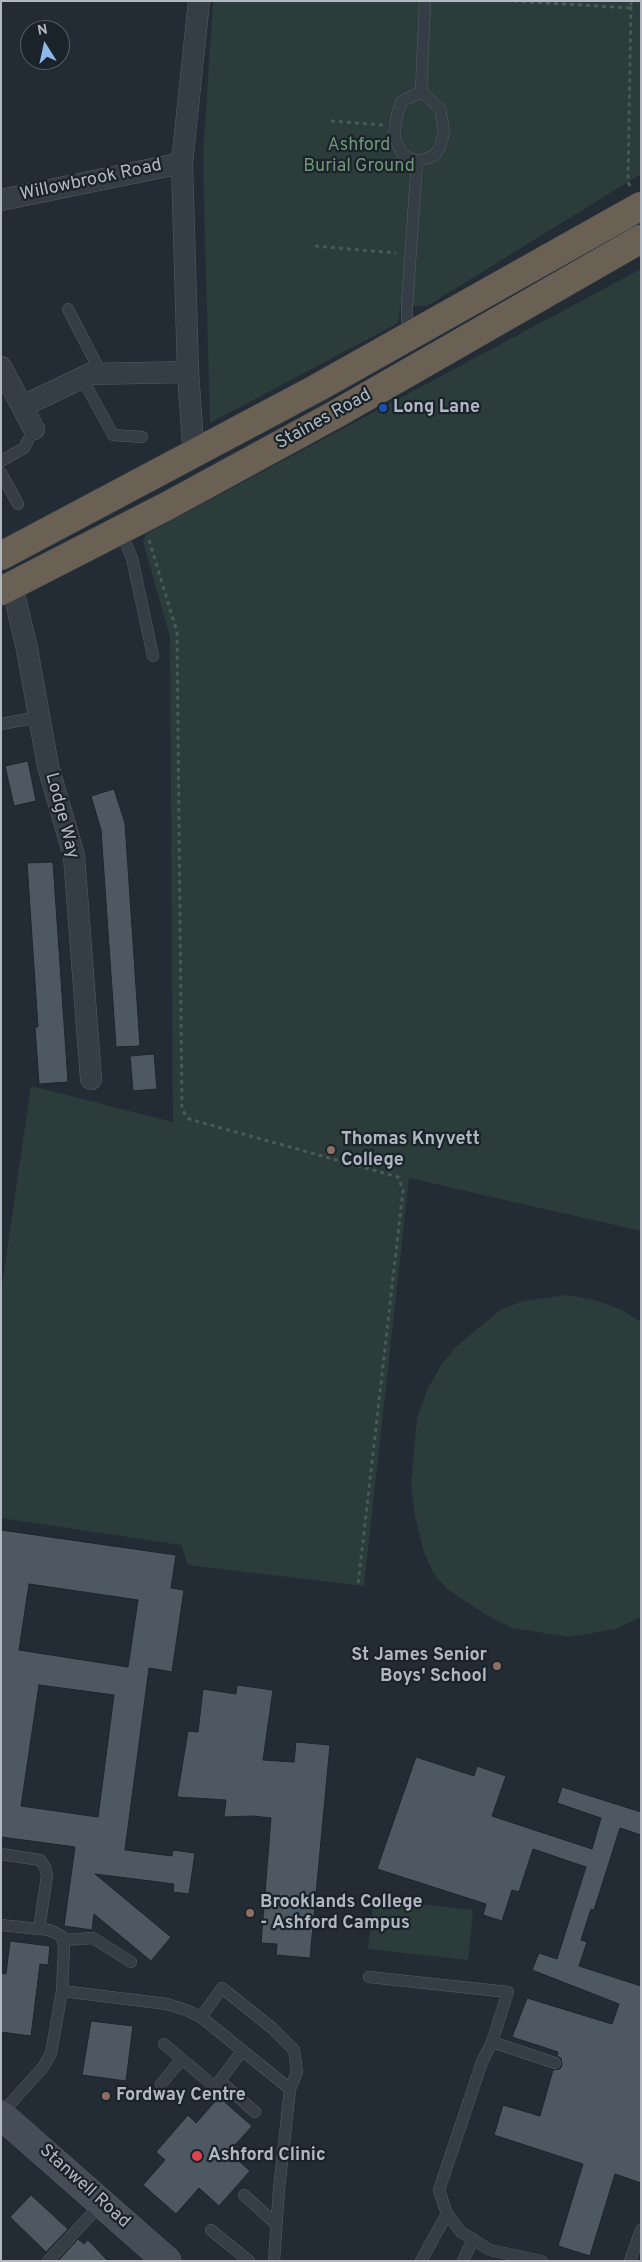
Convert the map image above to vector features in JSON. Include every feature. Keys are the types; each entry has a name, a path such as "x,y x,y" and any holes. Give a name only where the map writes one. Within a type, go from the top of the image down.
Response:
{"highway":[{"name":"Staines Road","path":"1,556 317,388 414,334 637,200"},
{"name":"Staines Road","path":"7,588 132,534 336,414 641,239"}],"main road":[{"name":"Stanwell Road","path":"1,2114 167,2261"}],"street":[{"path":"196,452 193,444 188,372 182,163 199,1"},
{"name":"Willowbrook Road","path":"1,200 182,163"},
{"path":"1,367 34,429"},
{"path":"23,406 92,376 188,372"},
{"name":"Lodge Way","path":"7,588 27,649 48,766 74,856 91,1079"}],"lane":[{"path":"421,92 425,1"},
{"path":"421,92 440,108 444,132 440,147 434,156 417,161 402,154 394,136 402,101 421,92"},
{"path":"414,334 408,322 407,306 417,161"},
{"path":"68,309 113,436 142,437"},
{"path":"1,460 24,448 34,429"},
{"path":"1,473 18,504"},
{"path":"132,534 132,558 153,656"},
{"path":"1,724 39,717"},
{"path":"1,1854 40,1860 45,1867 47,1876 39,1929"},
{"path":"1,1925 49,1930 62,1936 63,1940 62,1991 51,2053 44,2066 1,2114"},
{"path":"63,1940 93,1938 132,1962"},
{"path":"369,1977 508,1992 492,2042 482,2062 439,2190 448,2214 461,2232 490,2250 542,2261"},
{"path":"201,2017 222,1988 272,2028 294,2050 297,2072 290,2089 274,2261"},
{"path":"62,1991 167,2004 186,2010 201,2017 290,2089"},
{"path":"492,2042 555,2063"},
{"path":"164,2044 215,2087 242,2051"},
{"path":"161,2084 182,2059"},
{"path":"220,2081 255,2112"},
{"path":"244,2195 276,2224"},
{"path":"48,2261 102,2203"},
{"path":"421,2261 448,2214"},
{"path":"211,2230 249,2261"},
{"path":"630,2261 641,2230"},
{"path":"463,2261 473,2239"}],"path":[{"path":"514,1 631,8 631,3"},
{"path":"631,3 628,182 637,200"},
{"path":"331,121 395,126"},
{"path":"315,246 410,254"},
{"path":"132,534 150,541 177,632 182,1110 189,1119 398,1177 403,1190 358,1585"}],"green space":[{"name":"Ashford Burial Ground","path":"213,1 641,1 641,174 427,306 400,306 398,323 210,423 203,158"},
{"name":"Thomas Knyvett College","path":"641,269 641,1231 409,1178 364,1586 188,1565 181,1545 1,1518 1,1292 31,1086 173,1122 170,637 143,541 146,534"},
{"path":"567,1295 595,1300 622,1310 641,1322 641,1617 616,1629 569,1637 512,1628 488,1616 447,1589 434,1574 424,1553 415,1517 411,1485 417,1418 428,1388 442,1364 456,1347 500,1310 523,1301"},
{"path":"374,1899 473,1910 468,1960 368,1949"}],"building":[{"path":"28,761 36,801 14,806 5,766"},
{"path":"114,789 125,823 140,1046 116,1047 101,830 91,796"},
{"path":"53,862 68,1082 39,1084 35,1027 38,1027 27,863"},
{"path":"154,1054 157,1089 133,1091 130,1056"},
{"path":"1,1530 176,1555 171,1588 184,1590 172,1672 149,1668 125,1850 172,1856 173,1850 195,1853 189,1894 173,1892 174,1884 95,1874 171,1937 151,1961 94,1914 92,1930 64,1926 75,1847 1,1837","holes":["29,1584 138,1600 128,1667 19,1650","39,1685 114,1695 98,1817 21,1806"]},
{"path":"237,1685 273,1690 263,1760 294,1762 296,1742 330,1745 310,1958 276,1955 277,1944 261,1943 271,1818 253,1816 224,1817 226,1800 177,1797 188,1731 198,1732 203,1689 236,1694"},
{"path":"416,1757 474,1776 477,1766 506,1776 492,1816 592,1849 601,1818 557,1803 562,1787 641,1812 641,1835 620,1828 594,1910 591,1909 581,1940 587,1942 579,1966 641,1986 641,2183 615,2174 590,2256 558,2246 583,2164 494,2135 503,2105 540,2116 553,2070 560,2069 562,2065 561,2058 557,2056 558,2052 512,2037 527,1998 612,2024 619,2004 532,1970 539,1953 557,1959 586,1867 533,1849 519,1892 512,1890 502,1921 483,1915 486,1904 377,1869"},
{"path":"10,1941 50,1946 48,1965 40,1964 31,2036 1,2032 1,1973 6,1974"},
{"path":"91,2021 133,2026 126,2081 82,2075"},
{"name":"Ashford Clinic","path":"219,2097 252,2126 229,2152 250,2171 219,2206 199,2188 176,2214 143,2185 165,2160 156,2152 188,2115 196,2123"},
{"path":"31,2195 68,2229 46,2252 10,2217"},
{"path":"78,2239 84,2244 88,2240 108,2261 58,2261"}],"place":[{"name":"Long Lane","path":"383,408"},
{"name":"Thomas Knyvett College","path":"331,1150"},
{"name":"St James Senior Boys' School","path":"497,1666"},
{"name":"Brooklands College - Ashford Campus","path":"250,1913"},
{"name":"Fordway Centre","path":"106,2096"},
{"name":"Ashford Clinic","path":"197,2156"}]}
